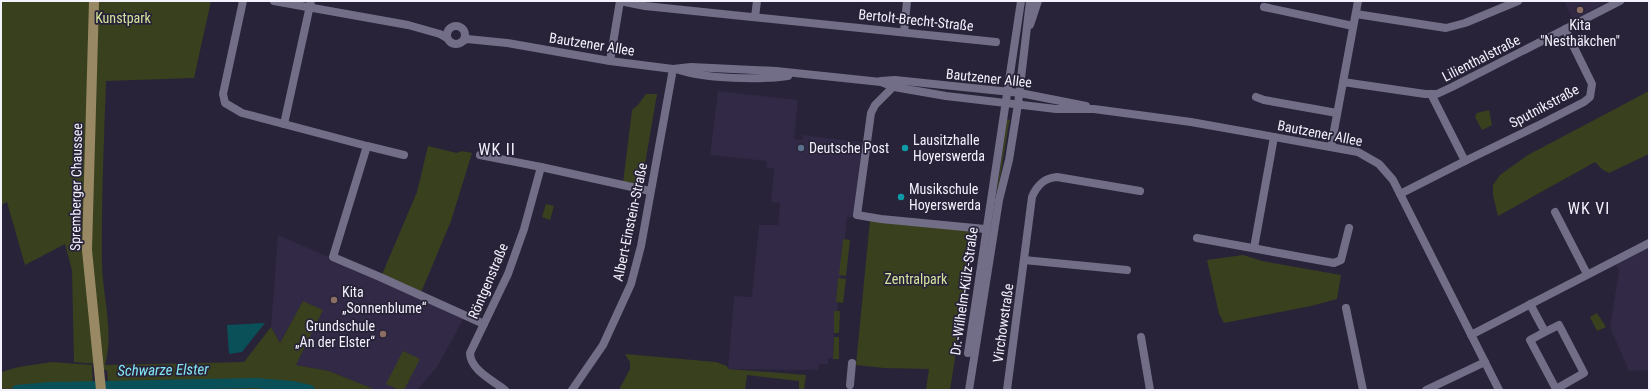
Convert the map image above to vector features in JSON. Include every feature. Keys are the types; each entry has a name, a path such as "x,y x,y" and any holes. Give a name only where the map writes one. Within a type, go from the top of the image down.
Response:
{"main road":[{"name":"Spremberger Chaussee","path":"94,1 88,250 101,390"}],"street":[{"path":"243,1 223,94 225,103 242,113 404,155"},
{"name":"Bautzener Allee","path":"274,1 310,5 408,25 440,34 453,44 458,44 464,38"},
{"path":"610,61 620,1"},
{"name":"Bertolt-Brecht-Straße","path":"620,1 645,6 996,42"},
{"path":"755,17 757,1"},
{"path":"904,32 907,1"},
{"name":"Dr.-Wilhelm-Külz-Straße","path":"964,390 985,229 1007,102 1021,1"},
{"path":"1026,37 1030,1"},
{"path":"1026,37 1038,1"},
{"path":"1331,147 1358,1"},
{"path":"1356,14 1446,28 1464,23 1518,1"},
{"name":"Lilienthalstraße","path":"1343,82 1431,94 1452,87 1620,1"},
{"path":"284,124 310,5"},
{"path":"1264,7 1353,26"},
{"name":"Bautzener Allee","path":"408,25 449,30 457,27 462,29 464,38"},
{"name":"Sputnikstraße","path":"1400,194 1539,125 1584,102 1590,97 1592,84 1565,29"},
{"path":"447,38 449,30"},
{"name":"Dr.-Wilhelm-Külz-Straße","path":"969,390 999,200 1009,160 1020,93 1026,37"},
{"name":"Bautzener Allee","path":"464,38 507,43 610,61 673,69 699,68 803,74 881,82 899,88 946,96 1007,102 1056,109 1094,109 1192,122 1358,152 1374,160 1386,170 1400,194 1499,390"},
{"name":"Albert-Einstein-Straße","path":"572,390 592,364 603,345 631,284 641,246 673,69"},
{"name":"Bautzener Allee","path":"881,82 895,80 1020,93 1073,103 1094,109"},
{"path":"890,90 875,104 871,113 857,215 882,219 985,229"},
{"path":"1431,94 1465,161"},
{"path":"1256,97 1264,100 1337,113"},
{"path":"1254,248 1274,137"},
{"path":"368,146 333,257 484,324"},
{"path":"480,155 650,191"},
{"name":"Röntgenstraße","path":"505,390 476,368 470,358 471,349 498,297 512,261 541,168"},
{"name":"Virchowstraße","path":"1007,390 1032,197 1036,187 1045,180 1057,177 1140,191"},
{"path":"1554,212 1587,274"},
{"path":"1197,238 1338,263 1342,257 1349,228"},
{"path":"1471,335 1649,243"},
{"path":"1024,260 1127,270"},
{"path":"1530,304 1545,332"},
{"path":"1346,308 1363,390"},
{"path":"1559,325 1584,374 1556,389 1530,340 1545,332 1559,325"},
{"path":"1141,337 1150,390"},
{"path":"1426,390 1485,362"},
{"path":"850,385 852,363"}],"shaded area":[{"name":"Kita \"Nesthäkchen\"","path":"1564,1 1609,1 1573,20"},
{"path":"718,91 798,100 794,139 803,140 803,135 867,143 858,218 847,217 837,313 835,313 833,358 828,358 828,364 819,364 818,370 728,369 734,296 752,297 759,225 778,225 780,203 771,202 774,169 766,167 767,161 710,155"},
{"name":"Grundschule „An der Elster“","path":"278,235 465,316 437,367 417,390 376,390 329,371 296,365 322,310 303,301 280,343 271,327"},
{"path":"1649,244 1649,370 1629,371 1610,327 1619,271 1614,261"},
{"path":"265,323 242,352 229,354 227,325"}],"green space":[{"path":"1,1 93,1 88,190 98,364 74,362 72,270 65,244 25,265 7,202 1,205"},
{"name":"Kunstpark","path":"94,1 211,1 194,78 106,81 102,241 102,264 108,328 105,365 244,362 271,327 280,343 303,301 323,310 296,365 329,371 376,390 109,390 107,370 99,371 91,283"},
{"path":"1649,91 1649,154 1609,173 1603,170 1595,162 1498,216 1493,195 1493,185 1500,175 1528,155"},
{"path":"646,94 657,94 641,187 623,183 632,110 638,105"},
{"path":"1489,110 1492,125 1482,130 1475,117 1477,113"},
{"path":"1007,119 1010,120 992,227"},
{"path":"428,146 457,153 462,151 472,153 451,221 420,295 381,277 417,192"},
{"path":"546,204 554,206 550,220 542,217"},
{"name":"Zentralpark","path":"870,220 975,231 950,390 926,390 929,369 884,368 856,365"},
{"path":"843,239 850,240 846,276 839,275"},
{"path":"1243,255 1262,261 1341,275 1337,299 1311,306 1224,323 1219,314 1207,260"},
{"path":"838,278 846,279 843,303 836,302"},
{"path":"834,311 840,311 839,333 834,333"},
{"path":"1597,313 1606,327 1597,331 1590,317"},
{"path":"834,337 839,337 839,359 833,359"},
{"path":"403,351 420,359 404,390 399,390 386,384"},
{"path":"625,354 716,362 727,366 728,369 806,375 804,390 799,390 799,381 747,375 745,390 619,390 630,369 630,362"},
{"path":"52,362 92,365 93,390 1,390 1,372 19,367"}],"waterway":[{"name":"Schwarze Elster","path":"17,390 49,387 256,383 292,386 310,390"}],"place":[{"name":"Kita \"Nesthäkchen\"","path":"1580,10"},
{"name":"Deutsche Post","path":"801,148"},
{"name":"Lausitzhalle Hoyerswerda","path":"905,148"},
{"name":"Musikschule Hoyerswerda","path":"901,197"},
{"name":"Kita „Sonnenblume“","path":"334,300"},
{"name":"Grundschule „An der Elster“","path":"383,334"}],"district":[{"name":"WK II","path":"497,149"},
{"name":"WK VI","path":"1589,208"}]}
